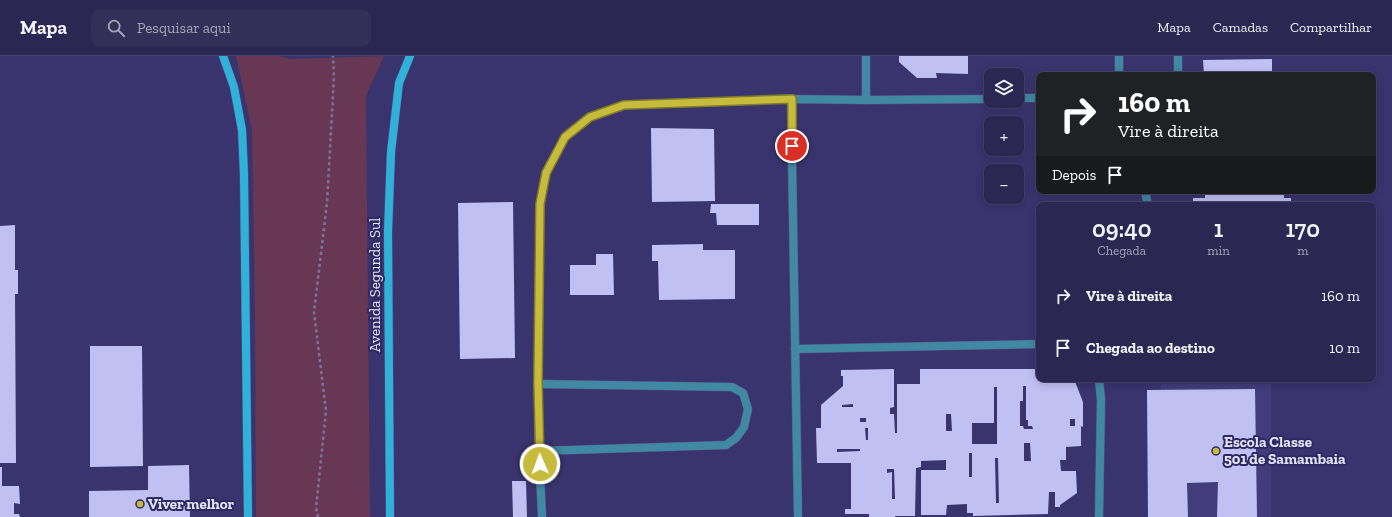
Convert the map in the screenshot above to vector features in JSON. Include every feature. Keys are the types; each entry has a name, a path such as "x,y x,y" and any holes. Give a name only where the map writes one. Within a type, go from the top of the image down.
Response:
{"main road":[{"path":"223,56 234,87 242,130 244,174 248,517"},
{"name":"Avenida Segunda Sul","path":"390,517 388,232 391,152 399,83 410,56"}],"street":[{"path":"866,56 866,100"},
{"path":"1119,56 1119,72"},
{"path":"1178,56 1178,72"},
{"path":"542,517 538,384 540,204 546,173 565,137 590,117 624,105 792,99 866,100 984,98"},
{"path":"1024,98 1036,98"},
{"path":"792,99 798,517"},
{"path":"795,348 1036,344"},
{"path":"1099,382 1101,400 1099,517"},
{"path":"538,384 732,387 743,393 748,409 744,427 736,438 726,445 539,451"}],"path":[{"path":"318,517 316,508 326,411 314,312 327,203 334,76 333,56"}],"shaded area":[{"path":"236,56 279,56 290,59 384,56 366,96 370,517 256,517 252,130"},
{"name":"Escola Classe 501 de Samambaia","path":"1161,384 1271,384 1271,517 1161,517"}],"building":[{"path":"899,56 968,56 968,74 936,73 937,78 917,78 899,62"},
{"path":"1272,59 1272,72 1204,72 1203,60"},
{"path":"651,128 714,129 715,201 652,202"},
{"path":"1205,194 1284,194 1284,198 1291,198 1291,202 1193,202 1193,198 1205,198"},
{"path":"513,202 515,358 460,359 458,203"},
{"path":"711,204 759,204 759,225 717,225 716,213 710,213"},
{"path":"15,225 15,270 18,270 18,294 15,294 16,463 0,463 0,226"},
{"path":"703,244 703,250 735,250 735,299 659,300 658,261 652,261 652,245"},
{"path":"596,254 613,254 614,295 570,295 570,265 596,265"},
{"path":"90,346 142,346 143,466 90,467"},
{"path":"894,369 894,407 890,408 890,414 894,414 895,433 897,433 897,384 920,384 920,369 1036,369 1036,382 1075,382 1083,402 1081,446 1066,447 1066,460 1060,460 1061,471 1076,471 1077,493 1060,505 1060,507 1055,507 1055,492 1049,492 1048,514 973,516 973,513 967,513 967,504 947,505 946,515 921,515 921,470 946,470 946,460 921,461 921,467 916,468 915,516 869,517 869,514 845,514 845,509 851,509 851,463 817,463 816,428 821,428 821,405 843,386 843,376 841,376 841,370","holes":["1023,386 1026,386 1026,420 1028,420 1028,426 1032,426 1033,429 1024,429 1023,426 1020,426 1020,401 1023,401","994,387 997,387 997,444 972,444 972,423 994,423","853,404 853,407 842,407 842,405","946,414 951,414 952,431 946,431","860,418 866,418 866,422 860,422","1070,419 1075,419 1075,426 1070,426","865,428 868,428 868,440 866,440","1024,443 1030,443 1031,461 1024,461","837,449 860,449 860,451 837,452","969,453 972,453 972,477 969,477","995,458 998,458 999,503 996,503","887,469 894,469 895,499 892,499 892,472 887,473"]},
{"name":"Escola Classe 501 de Samambaia","path":"1255,389 1257,517 1217,517 1218,482 1187,483 1188,517 1148,517 1147,390"},
{"name":"Viver melhor","path":"189,465 190,517 89,517 89,491 148,490 148,466"},
{"path":"0,467 2,467 2,486 19,486 20,504 14,503 14,514 19,514 20,517 0,517"},
{"path":"512,481 526,481 527,517 513,517"}],"place":[{"name":"Escola Classe 501 de Samambaia","path":"1216,451"},
{"name":"Viver melhor","path":"140,504"}],"route":[{"path":"540,464 538,384 540,204 546,173 565,137 590,117 624,105 792,99 792,146"}]}
